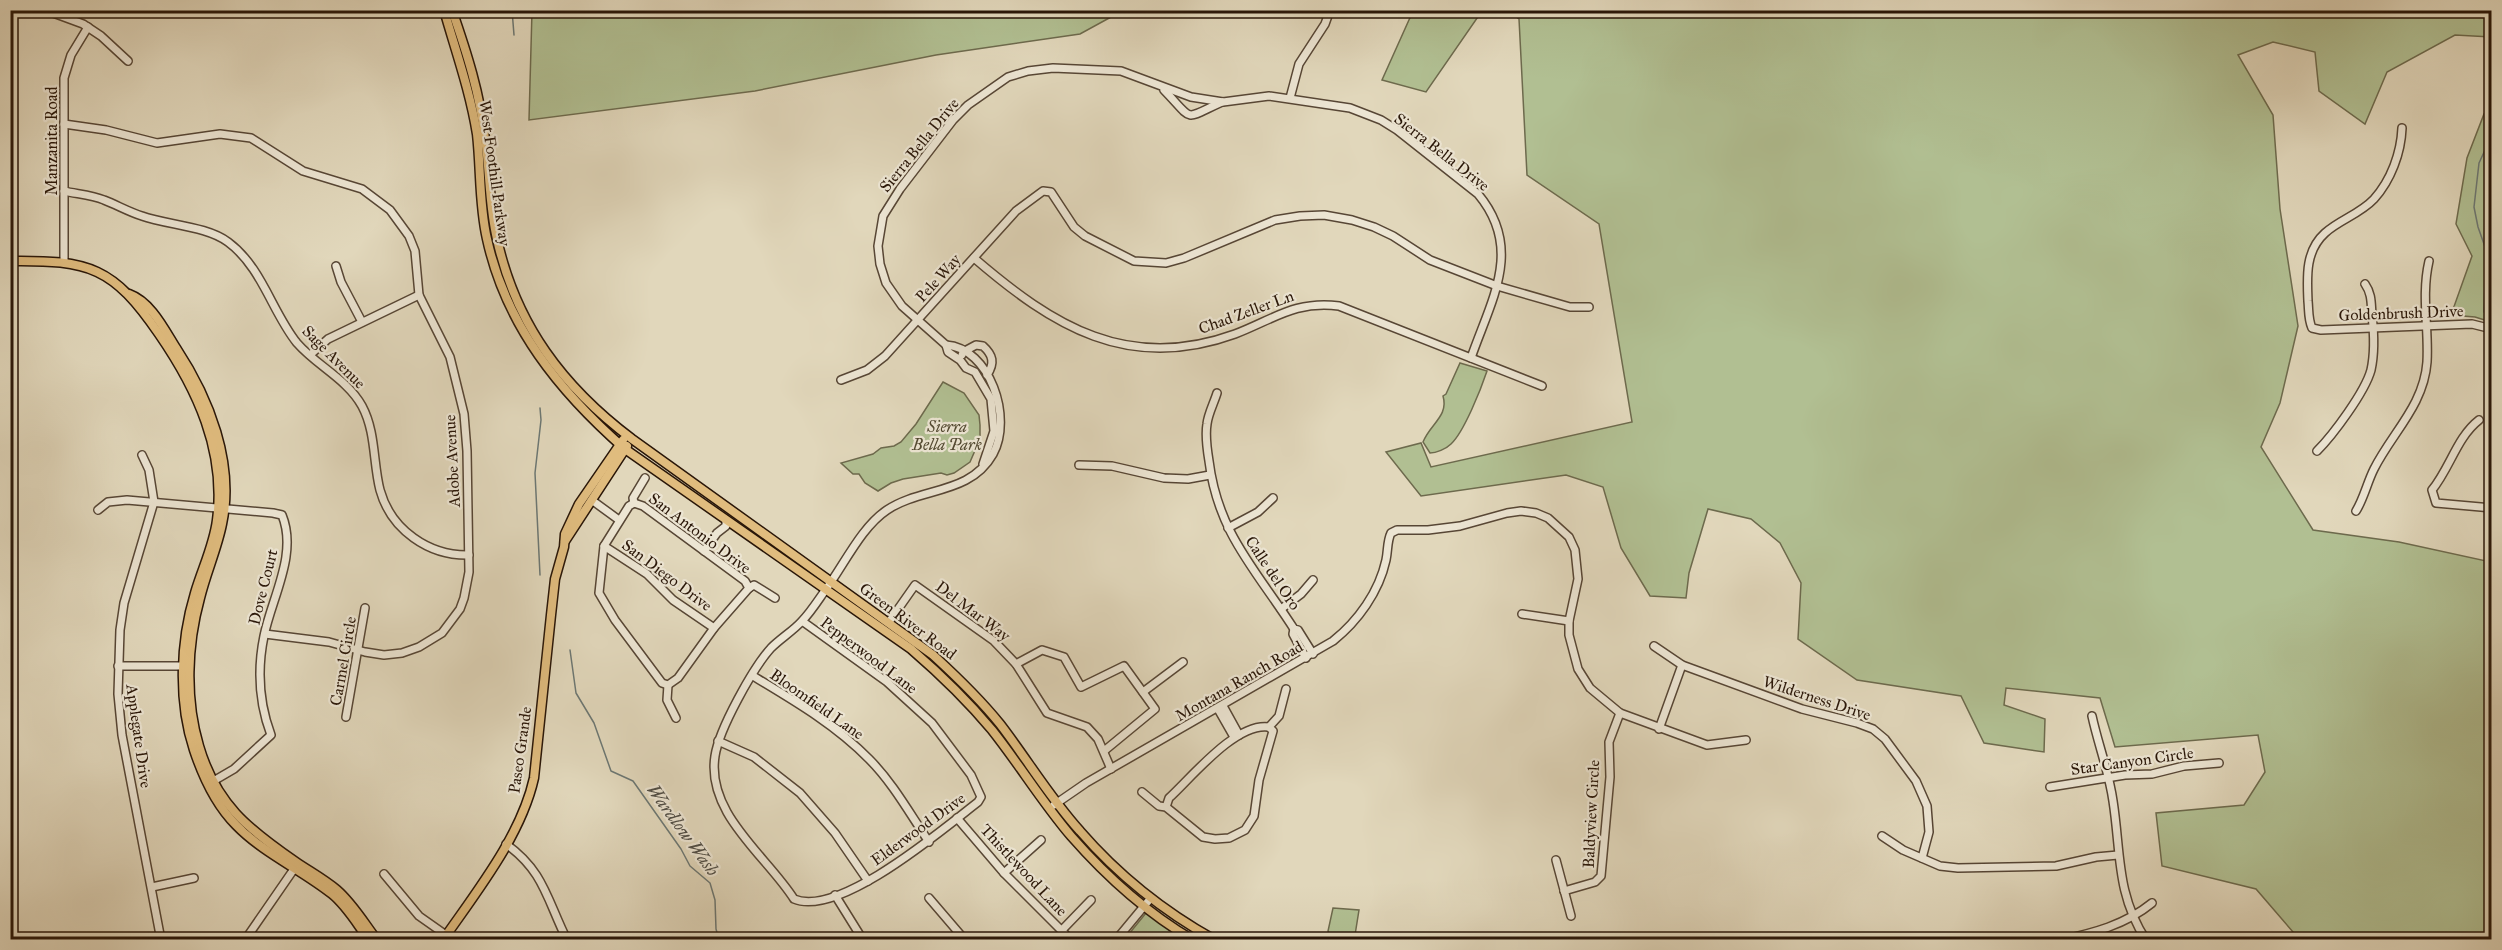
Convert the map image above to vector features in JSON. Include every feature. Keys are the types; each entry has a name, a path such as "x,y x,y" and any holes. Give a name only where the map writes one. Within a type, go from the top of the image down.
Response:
{"main road":[{"name":"West Foothill Parkway","path":"444,10 471,101 480,158 487,239 513,311 535,352 582,411 622,447"},
{"name":"West Foothill Parkway","path":"452,10 477,93 485,139 496,238 508,277 530,326 562,375 593,408 629,437"},
{"path":"10,261 64,261 104,275 129,293 179,364 199,405 211,438 218,467 220,509 194,596 187,666 189,729 193,748 211,783 241,821 333,895 369,939"},
{"name":"Paseo Grande","path":"444,937 523,815 534,777 552,603 565,534 573,514 629,437"},
{"name":"Green River Road","path":"629,437 933,655 960,680 998,722 1057,803 1105,859 1147,902 1215,939"},
{"name":"Paseo Grande","path":"565,541 592,501 622,447"},
{"name":"Green River Road","path":"622,447 911,649 950,684 993,731 1049,808 1093,860 1193,939"},
{"path":"727,520 734,518 765,540 789,550"},
{"path":"295,866 337,890 377,939"}],"street":[{"path":"45,10 88,27 128,61"},
{"path":"1290,98 1299,64 1330,10"},
{"name":"Manzanita Road","path":"64,261 64,78 71,55 88,27"},
{"name":"Sierra Bella Drive","path":"982,466 994,431 991,399 983,382 948,352 946,345 902,306 886,283 880,264 879,230 889,204 953,120 968,105 1008,77 1028,71 1053,68 1121,71 1191,97 1223,102 1269,96 1290,98 1350,108 1381,120 1478,194 1492,214 1501,241 1503,256 1497,286 1471,358"},
{"name":"Sierra Bella Drive","path":"1163,88 1177,107 1190,116 1199,115 1223,102"},
{"name":"Adobe Avenue","path":"64,123 106,130 157,143 168,143 206,134 235,134 263,145 303,171 362,189 390,210 409,236 415,250 419,295 450,357 464,414 469,572 460,609 442,633 419,647 384,655 358,651 329,642 265,634"},
{"name":"Goldenbrush Drive","path":"2402,128 2401,148 2383,186 2373,200 2325,232 2316,243 2309,259 2307,275 2308,319 2312,328 2321,330 2472,324 2492,329"},
{"name":"Sage Avenue","path":"64,191 102,199 141,216 212,234 228,242 256,276 297,343 345,385 362,406 370,427 380,491 396,522 415,539 427,546 448,553 469,555"},
{"name":"Pele Way","path":"841,380 867,370 885,356 1016,211 1033,196 1043,191 1051,192 1074,227 1086,236 1134,261 1166,263 1184,258 1275,220 1324,215 1374,227 1393,236 1430,261 1497,286"},
{"name":"Chad Zeller Ln","path":"974,258 1030,303 1081,331 1120,344 1163,348 1192,346 1238,332 1304,305 1321,303 1338,306 1542,386"},
{"path":"2356,511 2374,468 2418,398 2427,363 2424,282 2429,261"},
{"path":"336,266 341,282 362,322"},
{"path":"2318,451 2329,439 2367,380 2373,356 2373,327 2370,291 2365,284"},
{"path":"1497,286 1569,308 1589,307"},
{"path":"310,355 328,339 419,295"},
{"name":"Sierra Bella Drive","path":"718,741 753,676 771,649 802,621 873,523 899,502 954,486 975,474 995,450 1001,421 999,400 987,375 973,357 953,345 946,345"},
{"path":"960,360 963,352 976,345 983,346 993,360 987,375"},
{"name":"Calle del Oro","path":"1217,393 1207,424 1210,475 1228,528 1244,559 1294,629 1298,630 1309,656"},
{"path":"2479,420 2469,428 2441,479 2432,490 2432,496 2436,503 2447,506 2492,508"},
{"path":"142,455 149,470 154,502"},
{"path":"1079,465 1112,466 1164,478 1188,479 1210,475"},
{"path":"645,478 633,498 634,503 619,520 604,546 599,586 603,603 662,683 668,685"},
{"path":"1228,528 1252,516 1273,498"},
{"name":"Dove Court","path":"98,510 108,502 127,500 282,515 286,526 287,548 265,634 260,670 262,710 271,735 234,769 211,783"},
{"path":"592,501 619,520"},
{"name":"Applegate Drive","path":"154,502 124,603 118,666 118,694 122,735 161,939"},
{"name":"San Antonio Drive","path":"634,503 643,506 745,581 748,588"},
{"name":"Montana Ranch Road","path":"1049,808 1111,769 1334,641 1359,615 1379,581 1386,561 1391,533 1397,530 1428,530 1460,526 1521,511 1548,518 1569,537 1579,564 1569,621"},
{"path":"704,551 717,533"},
{"name":"San Diego Drive","path":"604,546 647,574 673,600 714,628"},
{"path":"1281,609 1301,594 1313,580"},
{"path":"668,685 678,678 714,628 748,588 754,585 775,598"},
{"name":"Del Mar Way","path":"890,622 915,585 994,641 1016,664 1047,713 1087,727 1104,751 1111,769"},
{"name":"Carmel Circle","path":"346,717 365,608"},
{"path":"1522,615 1569,621 1571,649 1578,669 1590,688 1620,713 1707,745 1746,740"},
{"name":"Pepperwood Lane","path":"802,621 888,682 932,723 971,776 981,797"},
{"name":"Wilderness Drive","path":"1654,646 1682,665 1802,709 1857,723 1873,729 1886,739 1916,781 1927,806 1929,832 1922,858"},
{"path":"1016,664 1042,650 1064,657 1081,687 1124,666 1155,709 1104,751"},
{"path":"1143,692 1183,662"},
{"path":"1659,729 1682,665"},
{"path":"118,666 187,666"},
{"name":"Bloomfield Lane","path":"753,676 835,729 870,759 908,808 929,842"},
{"path":"668,685 667,700 676,718"},
{"path":"1269,727 1279,716 1286,689"},
{"path":"1221,707 1237,736"},
{"name":"Baldyview Circle","path":"1564,891 1595,882 1601,876 1610,777 1608,748 1620,713"},
{"path":"2092,716 2114,805 2124,893 2133,916 2146,939"},
{"path":"1142,792 1159,806 1166,807 1203,837 1215,840 1229,838 1245,830 1254,816 1259,780 1273,731 1269,727 1259,726 1237,736 1169,798 1166,807"},
{"path":"718,741 754,757 800,793 835,833 868,881"},
{"name":"Elderwood Drive","path":"718,741 715,757 716,781 736,827 794,899 800,901 809,902 835,895 868,881 929,842 978,802 981,797"},
{"name":"Star Canyon Circle","path":"2050,787 2152,774 2184,766 2219,763"},
{"name":"Thistlewood Lane","path":"957,818 1004,873 1071,939"},
{"path":"1882,836 1903,850 1940,866 1958,868 2056,866 2096,857 2118,855"},
{"path":"1004,873 1041,840"},
{"path":"506,844 534,867 567,939"},
{"name":"Baldyview Circle","path":"1556,860 1571,916"},
{"path":"245,939 295,866"},
{"path":"384,874 419,916 444,937"},
{"path":"152,887 194,878"},
{"path":"835,895 863,939"},
{"path":"929,898 966,939"},
{"path":"1062,930 1091,900"},
{"path":"1116,939 1147,902"},
{"path":"2061,939 2093,933 2121,923 2151,903"}],"green space":[{"path":"532,10 1122,11 1080,34 936,55 755,91 529,120"},
{"path":"1413,11 1482,11 1426,92 1382,80"},
{"path":"1508,11 2491,11 2491,37 2455,35 2387,72 2365,124 2319,91 2315,52 2273,42 2238,55 2273,115 2280,209 2298,326 2280,403 2261,447 2313,530 2399,542 2491,562 2491,939 2299,939 2256,889 2162,866 2156,813 2244,805 2265,772 2258,735 2115,747 2100,698 2006,688 2004,705 2045,719 2044,752 1984,743 1961,696 1857,680 1798,639 1801,583 1780,543 1751,519 1708,509 1689,573 1686,598 1650,596 1621,548 1603,487 1566,475 1421,496 1386,452 1421,443 1431,467 1632,422 1599,224 1527,175 1519,19"},
{"path":"2491,107 2491,322 2475,317 2451,315 2472,256 2456,224 2467,158 2484,114"},
{"path":"1460,363 1487,371 1472,410 1456,438 1446,448 1430,453 1423,442 1441,415 1443,396"},
{"name":"Sierra Bella Park","path":"943,382 964,393 979,415 980,439 970,462 954,473 903,479 878,491 865,483 859,474 853,474 841,463 873,454 881,448 894,446 901,442 916,424"},
{"path":"1333,908 1359,910 1355,935 1330,934 1328,931"},
{"path":"1146,913 1185,939 1124,940"}],"waterway":[{"name":"Wardlow Wash","path":"512,10 514,35"},
{"path":"2484,312 2485,285 2490,261 2478,227 2474,207 2479,163 2492,135"},
{"name":"Wardlow Wash","path":"540,408 541,420 535,473 540,575"},
{"name":"Wardlow Wash","path":"570,650 576,693 594,723 611,771 633,781 681,849 690,866 710,883 715,900 716,929 719,940"}]}
